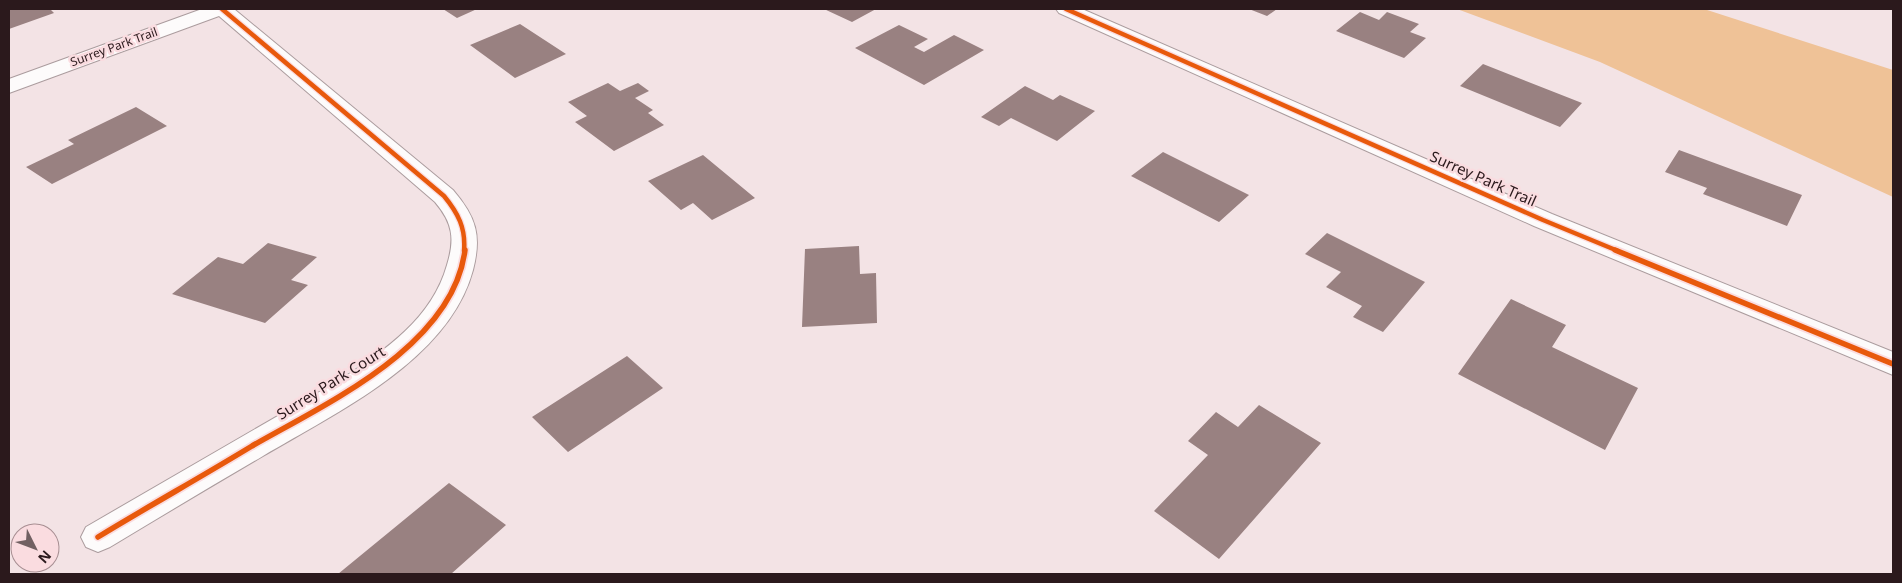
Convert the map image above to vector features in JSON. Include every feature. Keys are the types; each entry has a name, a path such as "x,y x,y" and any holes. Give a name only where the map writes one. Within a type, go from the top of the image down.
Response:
{"street":[{"name":"Surrey Park Trail","path":"9,86 221,9"},
{"name":"Surrey Park Court","path":"98,537 353,387 399,355 429,326 450,296 463,267 466,241 458,214 444,196 221,9"},
{"name":"Surrey Park Trail","path":"1066,9 1543,220 1893,364"}],"shaded area":[{"path":"1457,9 1704,9 1893,70 1893,197 1600,62"}],"building":[{"path":"9,9 50,9 54,13 9,29"},
{"path":"443,9 477,9 457,18"},
{"path":"824,9 876,9 852,22"},
{"path":"1249,9 1277,9 1267,16"},
{"path":"1360,12 1379,20 1387,12 1419,24 1410,32 1426,38 1404,58 1336,31"},
{"path":"520,24 566,54 515,78 470,45"},
{"path":"899,25 928,39 914,47 924,52 954,35 984,50 924,85 855,48"},
{"path":"1483,64 1582,103 1560,127 1460,86"},
{"path":"608,83 620,91 638,83 649,91 635,98 653,110 648,113 664,125 614,151 575,122 587,116 568,102"},
{"path":"1025,86 1053,100 1060,95 1095,111 1057,141 1011,118 999,126 981,117"},
{"path":"136,107 167,126 52,184 26,167 74,144 68,140"},
{"path":"1679,150 1802,195 1787,226 1703,194 1707,188 1665,172"},
{"path":"1163,152 1249,195 1219,222 1131,176"},
{"path":"703,155 755,198 712,220 693,203 681,210 648,181"},
{"path":"1327,233 1425,282 1383,332 1353,317 1362,306 1326,287 1341,272 1305,254"},
{"path":"268,243 317,257 291,280 308,285 265,323 172,294 218,257 243,264"},
{"path":"859,246 860,274 876,273 877,323 802,327 805,249"},
{"path":"1511,299 1566,325 1552,347 1638,388 1605,450 1458,374"},
{"path":"627,356 663,388 568,452 532,417"},
{"path":"1259,405 1321,443 1219,559 1154,511 1208,455 1188,441 1216,412 1238,427"},
{"path":"449,483 506,525 451,574 338,574"}],"cycle path":[{"path":"98,537 318,409 383,366 413,342 437,315 455,286 464,254 465,239 462,223 456,211 444,196 222,9"},
{"path":"1066,9 1543,220 1893,364"}]}
